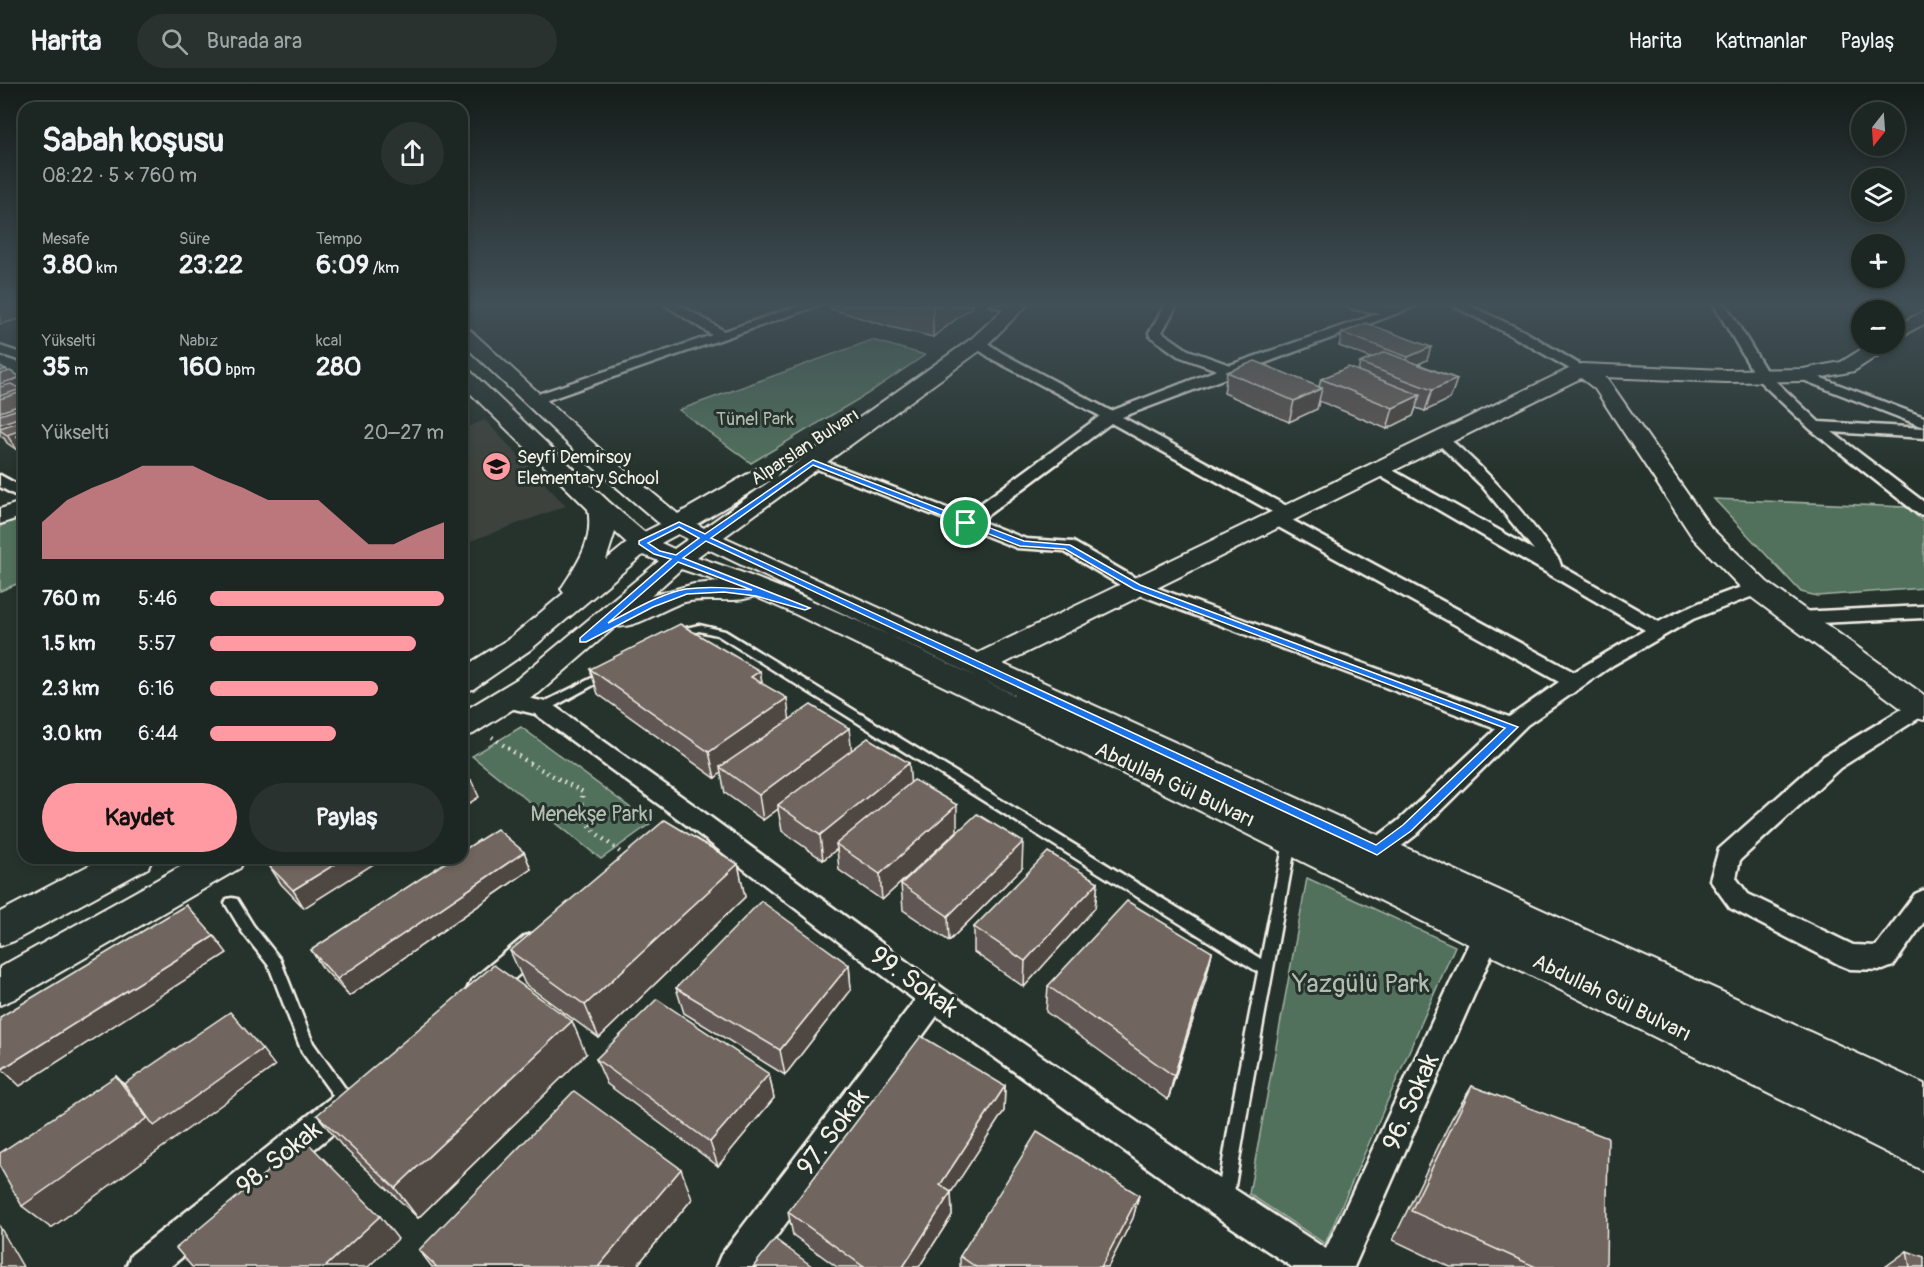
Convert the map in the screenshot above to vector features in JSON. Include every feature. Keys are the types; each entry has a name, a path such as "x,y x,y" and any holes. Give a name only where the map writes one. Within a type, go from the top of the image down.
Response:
{"main road":[{"name":"Abdullah Gül Bulvarı","path":"491,360 594,456 665,516 692,531 1924,1106"},
{"name":"Alparslan Bulvarı","path":"468,722 528,686 583,640 677,559 692,531 764,474 933,360"},
{"name":"Alparslan Bulvarı","path":"468,678 520,644 642,543 692,531 813,462 954,360"},
{"path":"979,664 1381,470 1581,370 1762,376 1803,375 1847,367 1857,360"},
{"path":"1581,370 1602,385 1611,396 1702,533 1757,588 1922,709"},
{"name":"Abdullah Gül Bulvarı","path":"468,380 600,507 642,543 657,552 805,608 1924,1148"},
{"path":"553,618 573,591 599,546 604,533 604,521 600,507"},
{"path":"0,516 18,510"},
{"path":"583,640 650,605 686,592 724,590 757,594 805,608"},
{"path":"0,930 124,864"},
{"path":"0,987 216,864"}],"street":[{"path":"534,400 652,360"},
{"path":"1005,360 1110,416 1282,517 1575,682"},
{"path":"1203,360 1230,370"},
{"path":"966,523 1110,416 1256,360"},
{"path":"1564,360 1581,370"},
{"path":"1753,360 1762,376 1815,426 1924,510"},
{"path":"1803,375 1924,423"},
{"path":"1815,426 1924,433"},
{"path":"1442,440 1462,456 1512,508 1560,572"},
{"path":"813,462 1023,544 1067,546 1137,587 1513,727"},
{"path":"1381,470 1659,630"},
{"path":"0,480 18,491"},
{"path":"1377,851 1407,828 1513,727 1606,660 1686,615 1757,588"},
{"path":"1798,618 1924,612"},
{"name":"99. Sokak","path":"506,700 542,708 688,813 934,998 1224,1202 1323,1267"},
{"path":"1922,709 1832,762 1728,856 1723,880 1739,901 1850,957 1884,958 1924,901"},
{"path":"632,861 688,813"},
{"path":"462,1006 551,930"},
{"name":"96. Sokak","path":"1336,1267 1486,936"},
{"name":"97. Sokak","path":"733,1267 934,998"},
{"name":"98. Sokak","path":"143,1267 372,1083"}],"lane":[{"path":"671,639 691,628 704,626 721,633 1266,969"},
{"path":"542,708 617,668"},
{"path":"1224,1202 1290,841"},
{"path":"232,903 248,929 275,963 307,1047 348,1103"}],"path":[{"path":"468,726 583,792 580,813 596,833 632,861"}],"shaded area":[{"name":"Seyfi Demirsoy Elementary School","path":"485,420 566,506 468,542 468,427"}],"green space":[{"name":"Tünel Park","path":"816,360 917,360 867,394 751,463 679,410"},
{"path":"1714,499 1906,507 1924,522 1924,588 1817,596 1801,592"},
{"path":"18,519 18,584 0,591 0,526"},
{"name":"Menekşe Parkı","path":"521,727 651,823 601,859 472,756"},
{"name":"Yazgülü Park","path":"1307,878 1455,946 1325,1244 1249,1194"}],"building":[{"path":"1366,360 1407,360 1457,379 1432,390 1360,363"},
{"path":"1255,361 1322,388 1294,401 1227,372"},
{"path":"1348,367 1420,395 1393,408 1321,379"},
{"path":"10,371 18,375 18,378 0,384 0,374"},
{"path":"11,384 18,388 18,390 0,396 0,387"},
{"path":"18,393 18,406 0,412 0,399"},
{"path":"18,409 18,418 0,424 0,415"},
{"path":"18,422 18,431 7,435 0,428"},
{"path":"680,624 760,671 751,677 787,698 709,752 590,669"},
{"path":"811,705 849,728 759,795 720,767"},
{"path":"868,738 909,763 820,835 778,805"},
{"path":"914,780 957,805 880,874 836,844"},
{"path":"977,814 1023,842 948,916 901,884"},
{"path":"665,820 738,864 585,1005 510,951"},
{"path":"497,829 524,852 337,979 311,950 443,864 468,864 468,847"},
{"path":"1048,852 1098,882 1025,961 974,927"},
{"path":"275,864 335,864 293,890 270,867"},
{"path":"761,901 849,965 780,1050 676,988"},
{"path":"1127,901 1212,952 1174,1076 1048,986"},
{"path":"186,905 214,936 2,1069 0,1066 0,1017"},
{"path":"494,965 572,1021 395,1188 317,1115"},
{"path":"657,999 769,1074 710,1142 596,1059"},
{"path":"230,1012 262,1049 154,1126 124,1084"},
{"path":"921,1036 1005,1086 940,1185 951,1192 903,1267 864,1267 788,1212"},
{"path":"116,1076 147,1118 22,1206 0,1167 0,1153"},
{"path":"1472,1086 1608,1138 1606,1267 1536,1267 1411,1211"},
{"path":"574,1091 681,1169 598,1267 437,1267 419,1250"},
{"path":"1037,1132 1139,1195 1101,1267 976,1267 960,1256"},
{"path":"305,1140 380,1216 325,1267 192,1267 176,1248"},
{"path":"775,1239 813,1267 753,1267"},
{"path":"1907,1251 1924,1257 1924,1267 1910,1267"}],"place":[{"name":"Seyfi Demirsoy Elementary School","path":"496,467"}],"route":[{"path":"966,523 813,462 705,538 677,559 723,574 805,608 757,594 724,590 686,592 650,605 583,640 677,559 657,552 642,543 679,524 705,538 715,543 1377,851 1407,828 1513,727 1137,587 1067,546 1023,544 966,523"}]}
